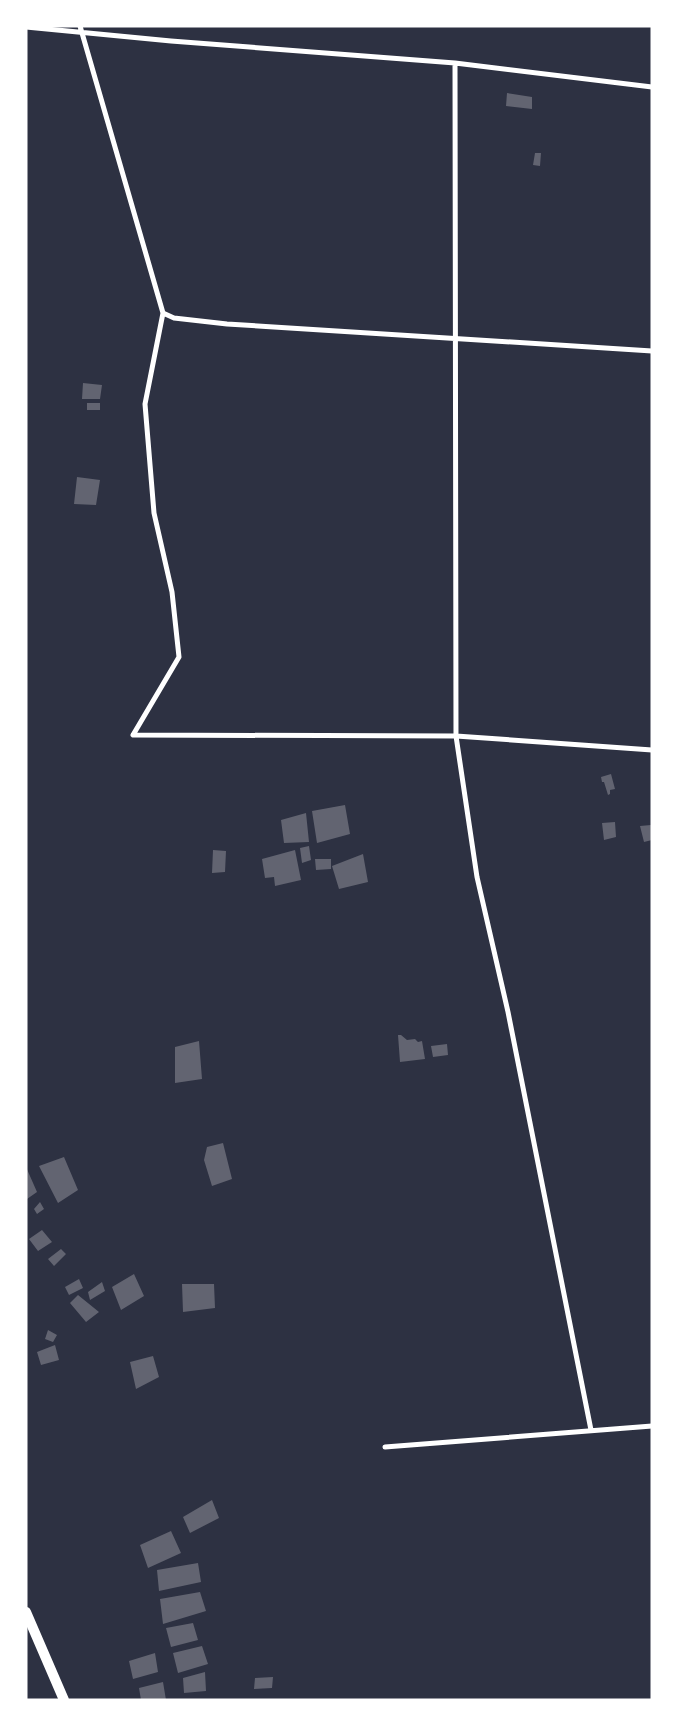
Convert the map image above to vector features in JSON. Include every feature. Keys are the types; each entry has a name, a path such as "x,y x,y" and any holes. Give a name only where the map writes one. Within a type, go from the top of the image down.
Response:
{"main road":[{"path":"26,1612 64,1700"}],"street":[{"path":"26,27 80,29 162,40 455,63 652,87"},
{"path":"80,29 163,313 145,404 154,513 172,592 179,657 133,736 456,736 652,750"},
{"path":"455,63 456,736 477,877 508,1012 591,1430"},
{"path":"163,313 174,318 227,324 652,351"},
{"path":"385,1447 652,1426"}],"building":[{"path":"507,93 532,97 532,109 506,106"},
{"path":"535,153 541,153 540,166 533,165"},
{"path":"83,383 102,385 100,399 82,399"},
{"path":"87,403 100,403 100,410 87,410"},
{"path":"77,477 100,480 96,505 74,504"},
{"path":"611,774 615,789 610,790 608,795 601,777"},
{"path":"345,805 350,834 317,843 312,811"},
{"path":"306,813 309,842 284,843 281,820"},
{"path":"615,822 616,837 604,840 602,823"},
{"path":"651,825 652,840 644,842 640,826"},
{"path":"309,846 311,860 302,863 300,848"},
{"path":"213,850 226,851 225,872 212,873"},
{"path":"295,850 301,880 275,886 274,877 265,878 262,859"},
{"path":"363,854 368,882 339,889 332,866"},
{"path":"315,859 331,859 331,869 316,870"},
{"path":"398,1035 407,1040 415,1039 418,1042 422,1041 425,1059 400,1062"},
{"path":"199,1041 202,1079 175,1083 175,1047"},
{"path":"447,1044 448,1055 433,1057 431,1046"},
{"path":"223,1143 232,1179 212,1186 204,1160 207,1147"},
{"path":"64,1157 78,1190 58,1203 39,1166"},
{"path":"26,1167 37,1192 27,1199 26,1197"},
{"path":"40,1202 44,1209 37,1214 34,1209"},
{"path":"42,1230 52,1242 38,1251 29,1239"},
{"path":"61,1249 66,1254 54,1266 48,1259"},
{"path":"134,1274 144,1296 121,1310 112,1287"},
{"path":"79,1279 83,1288 69,1295 65,1287"},
{"path":"102,1282 105,1291 90,1300 88,1292"},
{"path":"182,1284 214,1284 215,1308 183,1312"},
{"path":"78,1295 99,1312 86,1322 70,1303"},
{"path":"48,1330 57,1335 53,1342 45,1339"},
{"path":"55,1345 59,1360 41,1365 37,1352"},
{"path":"153,1356 159,1377 136,1389 130,1362"},
{"path":"212,1500 219,1518 190,1533 183,1517"},
{"path":"171,1531 181,1553 148,1568 140,1545"},
{"path":"198,1563 201,1582 159,1591 157,1570"},
{"path":"200,1592 206,1611 163,1624 160,1599"},
{"path":"193,1623 198,1640 171,1647 166,1628"},
{"path":"202,1646 208,1664 178,1673 173,1653"},
{"path":"155,1653 158,1672 133,1679 129,1661"},
{"path":"205,1672 206,1691 184,1693 183,1678"},
{"path":"273,1677 272,1688 254,1689 255,1678"},
{"path":"163,1682 166,1700 141,1700 139,1688"}]}
